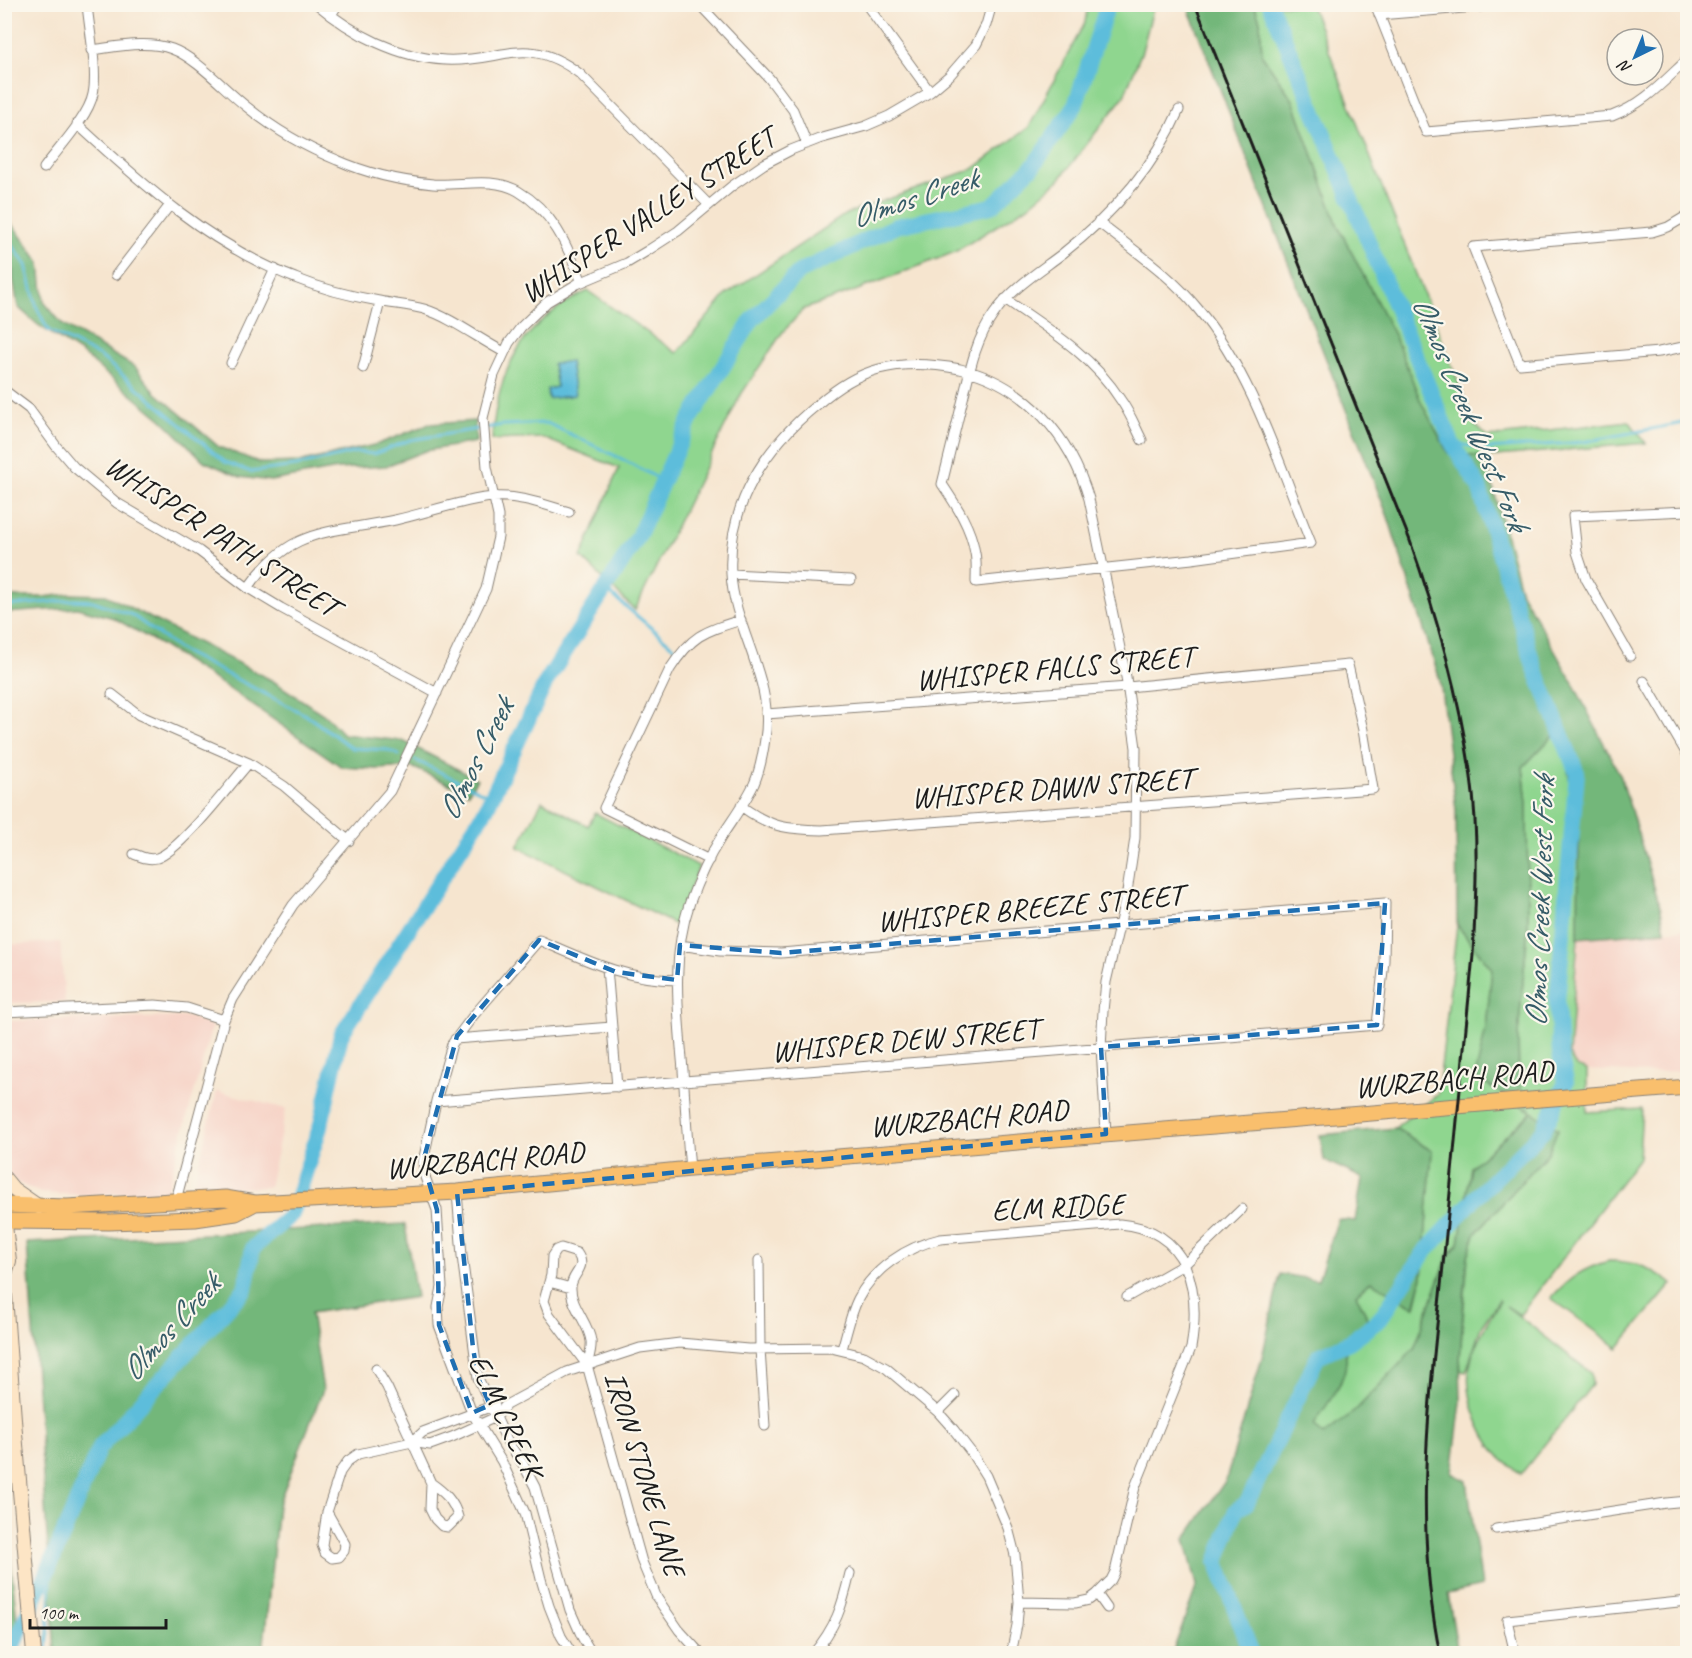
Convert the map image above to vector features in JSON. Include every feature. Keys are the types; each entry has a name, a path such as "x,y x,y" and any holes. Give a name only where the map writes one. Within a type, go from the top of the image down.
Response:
{"main road":[{"name":"WURZBACH ROAD","path":"4,1205 39,1207 108,1205 225,1198 255,1203 457,1192 690,1169 1688,1087"},
{"path":"4,1178 13,1189 39,1207"},
{"path":"120,1222 132,1211 167,1210 174,1206 176,1200 184,1207 212,1207 236,1213"},
{"name":"WURZBACH ROAD","path":"5,1219 120,1222 195,1219 236,1213 255,1203"},
{"path":"4,1276 9,1261 5,1219"},
{"path":"4,1282 34,1653"}],"street":[{"path":"44,168 77,124 93,94 94,76 87,4"},
{"path":"317,4 367,37 393,49 420,57 463,60 517,51 546,54 563,62 580,74 709,205"},
{"path":"331,15 338,4"},
{"path":"699,4 769,78 793,110 807,144"},
{"path":"866,4 930,92"},
{"name":"WHISPER VALLEY STREET","path":"176,1200 224,1020 233,999 293,905 390,791 489,580 498,537 498,516 487,467 483,418 494,375 504,351 533,314 561,292 627,263 647,251 678,231 732,186 764,164 807,144 866,126 889,116 930,92 950,75 976,45 986,25 992,4"},
{"path":"1375,4 1426,132 1612,116 1628,110 1643,100 1688,58"},
{"path":"1379,15 1513,4"},
{"path":"91,50 142,45 173,49 188,57 247,108 275,128 310,148 365,170 435,184 482,183 513,188 527,197 559,230 582,282"},
{"path":"1098,222 1152,262 1197,308 1219,335 1252,397 1311,543 1102,570 976,582 975,553 969,531 942,484 969,372 984,331 1005,299 1025,280 1062,254 1098,222 1139,179 1151,162 1179,110"},
{"path":"77,124 137,180 227,244 275,269 324,288 380,302 424,309 504,351"},
{"path":"116,275 170,205"},
{"path":"1688,214 1668,227 1652,232 1473,247 1520,364 1659,352 1688,346"},
{"path":"231,363 275,269"},
{"path":"1005,299 1068,343 1088,360 1121,399 1142,440"},
{"path":"363,368 380,302"},
{"path":"690,1169 677,980 680,945 690,903 709,860 755,781 766,733 762,682 736,607 731,574 739,512 754,477 773,447 804,415 843,386 878,369 902,365 938,366 969,372 1018,395 1046,418 1068,447 1084,480 1128,687 1136,748 1135,837 1120,925 1106,982 1101,1047 1106,1134"},
{"name":"WHISPER PATH STREET","path":"4,390 29,409 74,467 117,503 199,551 248,588 437,693"},
{"path":"248,588 272,559 291,545 329,530 393,520 494,497 518,498 569,512"},
{"path":"1630,656 1586,579 1577,552 1573,516 1688,511"},
{"path":"731,574 851,580"},
{"path":"709,860 604,808 679,654 696,636 741,620"},
{"name":"WHISPER FALLS STREET","path":"766,714 1128,687 1348,665 1363,730 1373,789"},
{"path":"1644,681 1683,739 1688,756"},
{"path":"111,694 139,715 249,762 284,786 349,841"},
{"path":"134,855 145,859 157,858 169,852 181,842 249,762"},
{"name":"WHISPER DAWN STREET","path":"741,807 757,818 781,828 822,830 1373,789"},
{"name":"WHISPER BREEZE STREET","path":"680,945 720,951 781,953 1385,903 1384,961 1377,1025"},
{"name":"ELM CREEK","path":"572,1653 561,1636 549,1606 525,1514 502,1462 472,1413 440,1325 438,1307 442,1287 440,1245 436,1210 425,1177 423,1162 446,1061 455,1039 539,940 607,968"},
{"path":"617,1087 607,968 639,977 677,980"},
{"path":"4,1012 155,1005 187,1008 224,1020"},
{"name":"WHISPER DEW STREET","path":"436,1101 1377,1025"},
{"path":"455,1039 612,1027"},
{"name":"ELM CREEK","path":"457,1192 478,1378 507,1440 535,1487 570,1610 592,1653"},
{"path":"1127,1297 1185,1264 1242,1209"},
{"name":"ELM RIDGE","path":"842,1349 851,1317 864,1290 879,1272 897,1257 928,1242 940,1239 1127,1224 1149,1229 1173,1246 1185,1264 1193,1295 1194,1325 1191,1348 1135,1487 1115,1572 1111,1580 1097,1594"},
{"path":"440,1245 461,1243"},
{"path":"561,1248 577,1253 582,1264 571,1288 575,1303 588,1328 592,1344 587,1365 549,1314 544,1301 552,1256 556,1250 561,1248"},
{"path":"759,1260 760,1349 765,1426"},
{"path":"549,1282 571,1288"},
{"path":"327,1512 336,1481 348,1461 358,1454 412,1442 430,1445 452,1437 496,1417 506,1405 567,1372 640,1348 701,1344 760,1349 816,1347 842,1349 864,1356 886,1368 938,1412 971,1452 999,1501 1015,1555 1018,1602 1017,1625 1011,1653"},
{"name":"IRON STONE LANE","path":"587,1365 648,1579 672,1622 701,1653"},
{"path":"376,1369 387,1387 431,1483 430,1509 435,1519 442,1526 448,1527 458,1517 445,1492 431,1483"},
{"path":"938,1412 955,1395"},
{"path":"412,1442 423,1432 490,1406 506,1405"},
{"path":"447,1424 452,1437"},
{"path":"1496,1529 1688,1501"},
{"path":"813,1653 827,1636 838,1617 849,1573"},
{"path":"1018,1602 1075,1603 1089,1600 1097,1594 1107,1608"},
{"path":"1515,1653 1507,1620 1688,1600"}],"highlighted area":[{"path":"1385,903 1377,1025 1101,1047 1106,1134 457,1192 473,1348 478,1378 490,1405 472,1413 439,1325 437,1210 423,1162 457,1036 539,940 616,972 677,980 680,945 781,953"}],"shaded area":[{"path":"1687,929 1687,1070 1650,1073 1587,1070 1576,1066 1569,1055 1578,938"},
{"path":"60,942 65,1002 5,1003 5,945"},
{"path":"188,1017 212,1026 167,1191 84,1195 41,1193 18,1183 10,1175 4,1141 5,1021"},
{"path":"217,1091 286,1109 269,1187 198,1189 194,1183"}],"green space":[{"path":"1254,4 1260,21 1262,55 1293,100 1338,226 1395,337 1421,402 1448,453 1485,457 1521,592 1572,681 1621,777 1661,910 1665,931 1578,938 1579,842 1565,750 1554,735 1523,767 1527,803 1528,927 1518,1035 1519,1084 1532,1112 1475,1078 1486,1028 1492,969 1457,925 1456,810 1440,680 1388,517 1187,5"},
{"path":"1088,5 1154,5 1142,51 1124,96 1059,180 1027,207 955,252 804,309 782,333 740,396 635,610 581,557 619,468 543,438 492,440 500,391 517,350 546,317 565,303 588,291 677,353 727,294 846,214 973,169 1029,127 1085,22"},
{"path":"1254,5 1311,5 1475,425 1488,437 1629,421 1646,443 1485,457 1448,454 1421,402 1395,337 1338,226 1293,100 1262,55 1260,21"},
{"path":"5,218 40,263 44,302 63,325 135,367 155,392 219,447 261,463 302,462 378,444 429,424 475,421 476,442 425,451 386,466 338,469 271,481 240,477 204,461 162,420 81,353 38,325 18,307 13,266 5,255"},
{"path":"106,595 273,681 326,716 343,734 403,741 477,779 468,793 412,767 377,769 342,767 222,684 114,618 77,608 5,613 5,597"},
{"path":"1555,734 1565,750 1579,842 1578,938 1569,1055 1576,1066 1587,1070 1587,1112 1642,1109 1639,1158 1520,1315 1506,1306 1591,1373 1592,1385 1521,1474 1501,1459 1485,1436 1474,1411 1469,1385 1473,1352 1499,1300 1481,1327 1466,1372 1461,1371 1460,1358 1468,1256 1475,1234 1510,1195 1558,1130 1532,1112 1471,1167 1459,1244 1448,1256 1414,1349 1355,1411 1323,1436 1314,1424 1341,1382 1345,1349 1365,1312 1356,1294 1371,1281 1415,1307 1422,1277 1432,1151 1395,1128 1438,1094 1457,925 1492,969 1486,1028 1476,1078 1531,1111 1519,1084 1518,1035 1528,927 1527,803 1523,767"},
{"path":"542,801 588,826 595,813 699,866 676,925 518,847"},
{"path":"1532,1112 1558,1129 1548,1153 1475,1234 1468,1256 1460,1358 1461,1402 1452,1473 1467,1481 1482,1586 1448,1594 1458,1653 1172,1654 1197,1585 1185,1539 1226,1480 1262,1358 1280,1274 1318,1280 1338,1219 1355,1221 1362,1178 1324,1160 1320,1135 1395,1128 1432,1151 1422,1277 1414,1307 1371,1281 1356,1294 1371,1332 1345,1349 1345,1369 1342,1379 1314,1424 1323,1435 1355,1411 1414,1349 1448,1256 1459,1244 1471,1167"},
{"path":"405,1224 416,1297 311,1313 323,1390 278,1505 263,1653 55,1653 27,1243"},
{"path":"1609,1261 1643,1266 1672,1284 1618,1348 1551,1298 1577,1275"},
{"path":"5,1502 20,1653 5,1653"}],"water":[{"path":"570,361 575,395 548,399 547,389 557,387 553,364"}],"waterway":[{"name":"Olmos Creek","path":"9,1654 52,1561 99,1448 245,1289 253,1248 292,1214 321,1124 341,1035 486,809 546,682 638,537 690,420 752,320 799,272 896,226 992,206 1034,165 1075,106 1108,4"},
{"name":"Olmos Creek West Fork","path":"1252,1654 1217,1562 1236,1510 1247,1503 1318,1356 1349,1342 1379,1320 1424,1253 1480,1193 1543,1131 1566,1082 1560,1054 1557,1002 1577,773 1534,666 1479,487 1452,443 1270,4"},
{"path":"4,233 26,265 37,308 48,330 101,357 225,462 251,472 296,466 356,452 374,454 410,440 503,425 547,423 663,481"},
{"path":"1452,443 1487,449 1583,442 1688,422"},
{"path":"605,589 675,648"},
{"path":"4,606 74,600 93,601 132,615 180,650 306,715 352,748 388,750 399,755"},
{"path":"415,760 492,797"},
{"path":"47,1654 52,1561"}],"railway":[{"path":"1195,4 1409,538 1446,656 1471,777 1476,843 1473,955 1432,1379 1426,1470 1427,1561 1440,1654"}]}
